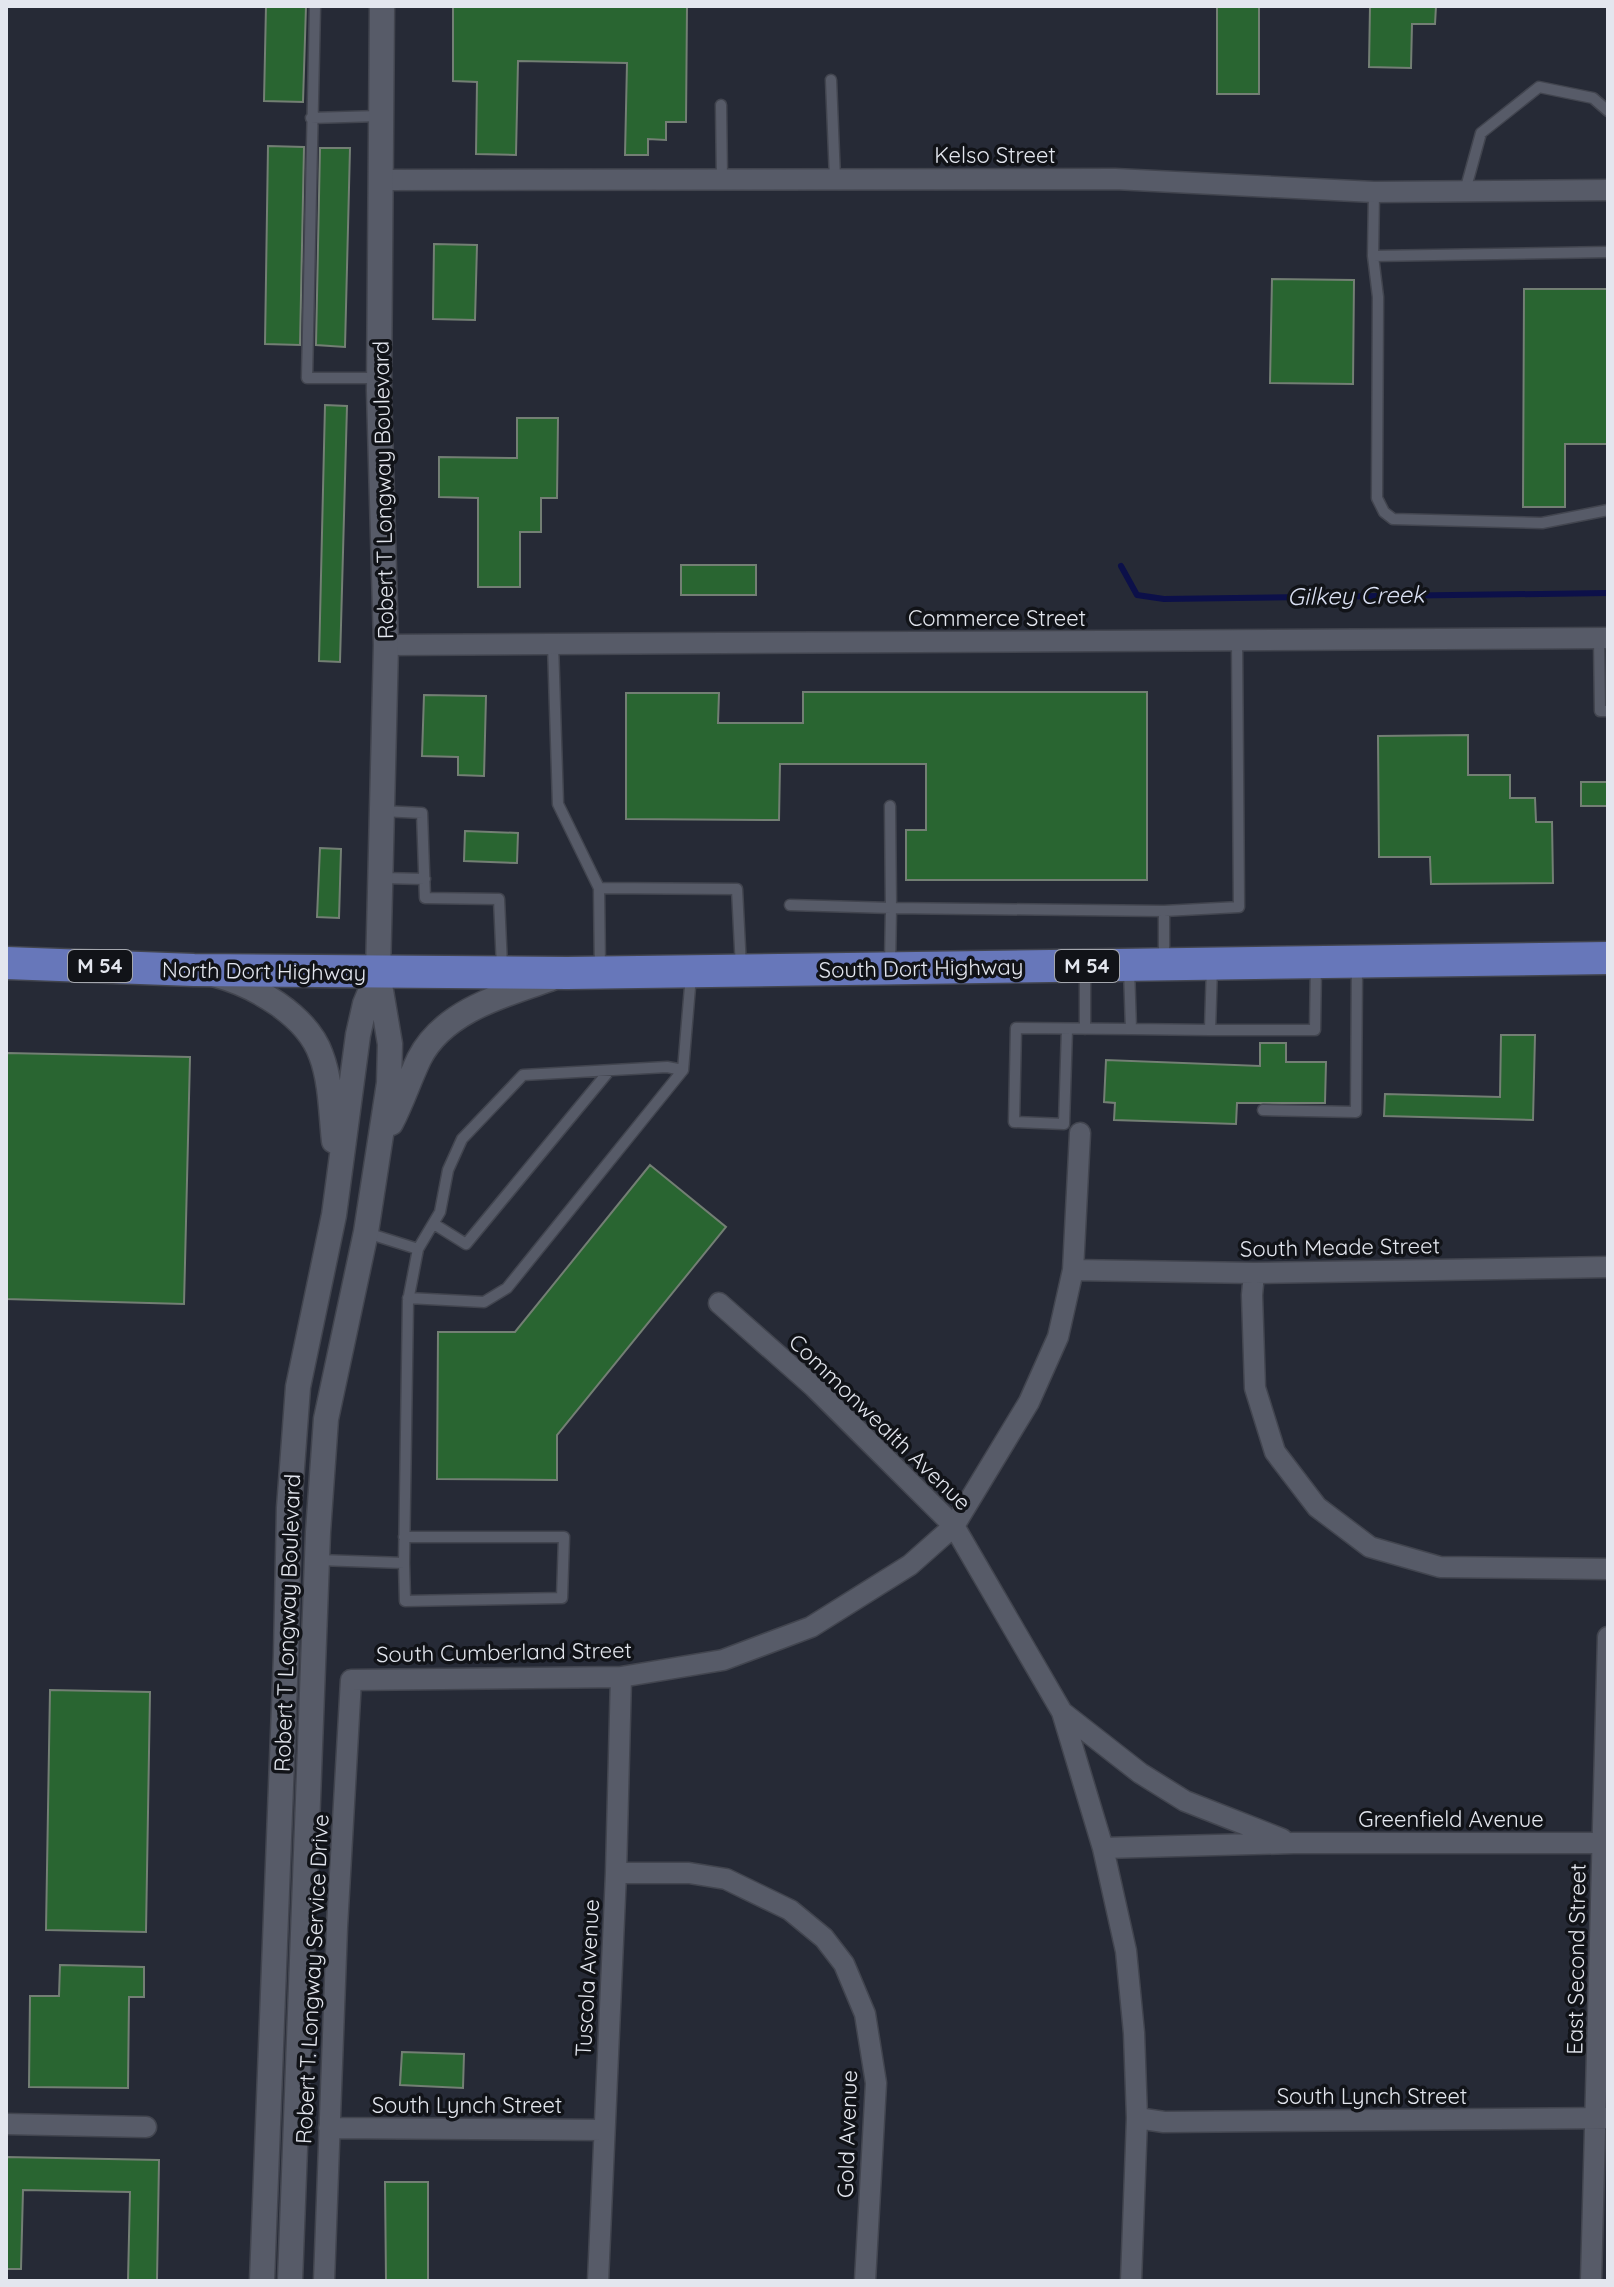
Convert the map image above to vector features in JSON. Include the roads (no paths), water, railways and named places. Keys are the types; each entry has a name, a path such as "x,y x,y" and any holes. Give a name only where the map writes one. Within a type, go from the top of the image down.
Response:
{"main road":[{"name":"South Dort Highway","path":"378,973 600,973 1608,958"},
{"name":"North Dort Highway","path":"6,963 378,973"}],"street":[{"name":"Robert T Longway Boulevard","path":"290,2281 317,1553 326,1419 343,1327 366,1232 389,1083 390,1044 378,973 386,645 379,378 382,6"},
{"name":"Kelso Street","path":"381,180 1115,179 1374,192 1608,190"},
{"name":"Commerce Street","path":"386,645 1603,638"},
{"path":"194,970 234,980 278,1005 294,1017 321,1054 334,1142 334,1215"},
{"name":"Robert T Longway Boulevard","path":"262,2281 289,1508 298,1387 334,1215 358,1035 365,1004 378,973"},
{"path":"381,1143 420,1057 438,1033 460,1015 501,996 567,973"},
{"name":"South Cumberland Street","path":"351,1680 621,1677 723,1660 811,1627 910,1565 954,1526 1029,1402 1058,1337 1073,1270 1080,1133"},
{"name":"South Meade Street","path":"1073,1270 1254,1273 1608,1267"},
{"path":"1254,1273 1255,1388 1275,1452 1317,1507 1370,1547 1440,1567 1608,1569"},
{"name":"Commonwealth Avenue","path":"719,1303 814,1387 954,1526 1062,1712 1103,1848 1126,1951 1134,2033 1137,2118 1131,2281"},
{"path":"289,1570 299,1555 317,1553"},
{"name":"East Second Street","path":"1591,2281 1602,2118 1608,1637"},
{"name":"Tuscola Avenue","path":"598,2281 616,1873 621,1677"},
{"name":"Robert T. Longway Service Drive","path":"324,2281 337,1927 351,1680"},
{"name":"Greenfield Avenue","path":"1062,1712 1140,1773 1185,1801 1294,1843"},
{"name":"Greenfield Avenue","path":"1103,1848 1294,1843 1606,1843"},
{"name":"Gold Avenue","path":"616,1873 689,1873 726,1879 790,1910 824,1938 844,1964 865,2014 876,2083 865,2281"},
{"name":"South Lynch Street","path":"1137,2118 1164,2122 1602,2118"},
{"path":"6,2124 146,2127"},
{"name":"South Lynch Street","path":"329,2128 604,2130"}],"lane":[{"path":"315,6 307,378 379,378"},
{"path":"831,80 835,179"},
{"path":"1465,191 1481,133 1539,87 1593,98 1608,111"},
{"path":"721,105 722,179"},
{"path":"311,118 381,116"},
{"path":"1374,192 1373,256 1378,297 1377,498 1384,512 1393,519 1542,523 1608,510"},
{"path":"1373,256 1608,252"},
{"path":"1603,638 1600,711 1608,711"},
{"path":"790,905 1164,911 1239,907 1237,640"},
{"path":"553,644 558,804 599,888 600,973"},
{"path":"890,806 890,968"},
{"path":"382,811 422,813 425,898 499,899 503,973"},
{"path":"380,878 425,879"},
{"path":"599,888 737,889 741,970"},
{"path":"1164,911 1164,965"},
{"path":"1263,1110 1356,1112 1357,962"},
{"path":"1067,1029 1064,1124 1014,1122 1016,1028 1315,1030 1316,963"},
{"path":"1210,1030 1212,964"},
{"path":"1129,965 1131,1029"},
{"path":"1085,1029 1086,966"},
{"path":"408,1298 484,1302 507,1288 683,1070 691,971"},
{"path":"404,1537 564,1537 562,1598 405,1601 404,1537 408,1298 418,1249 440,1212 448,1170 462,1139 523,1075 667,1067 683,1070"},
{"path":"434,1224 466,1244 609,1071"},
{"path":"366,1232 418,1249"},
{"path":"317,1553 404,1563"}],"waterway":[{"name":"Gilkey Creek","path":"1121,566 1137,595 1164,599 1608,593"}]}
